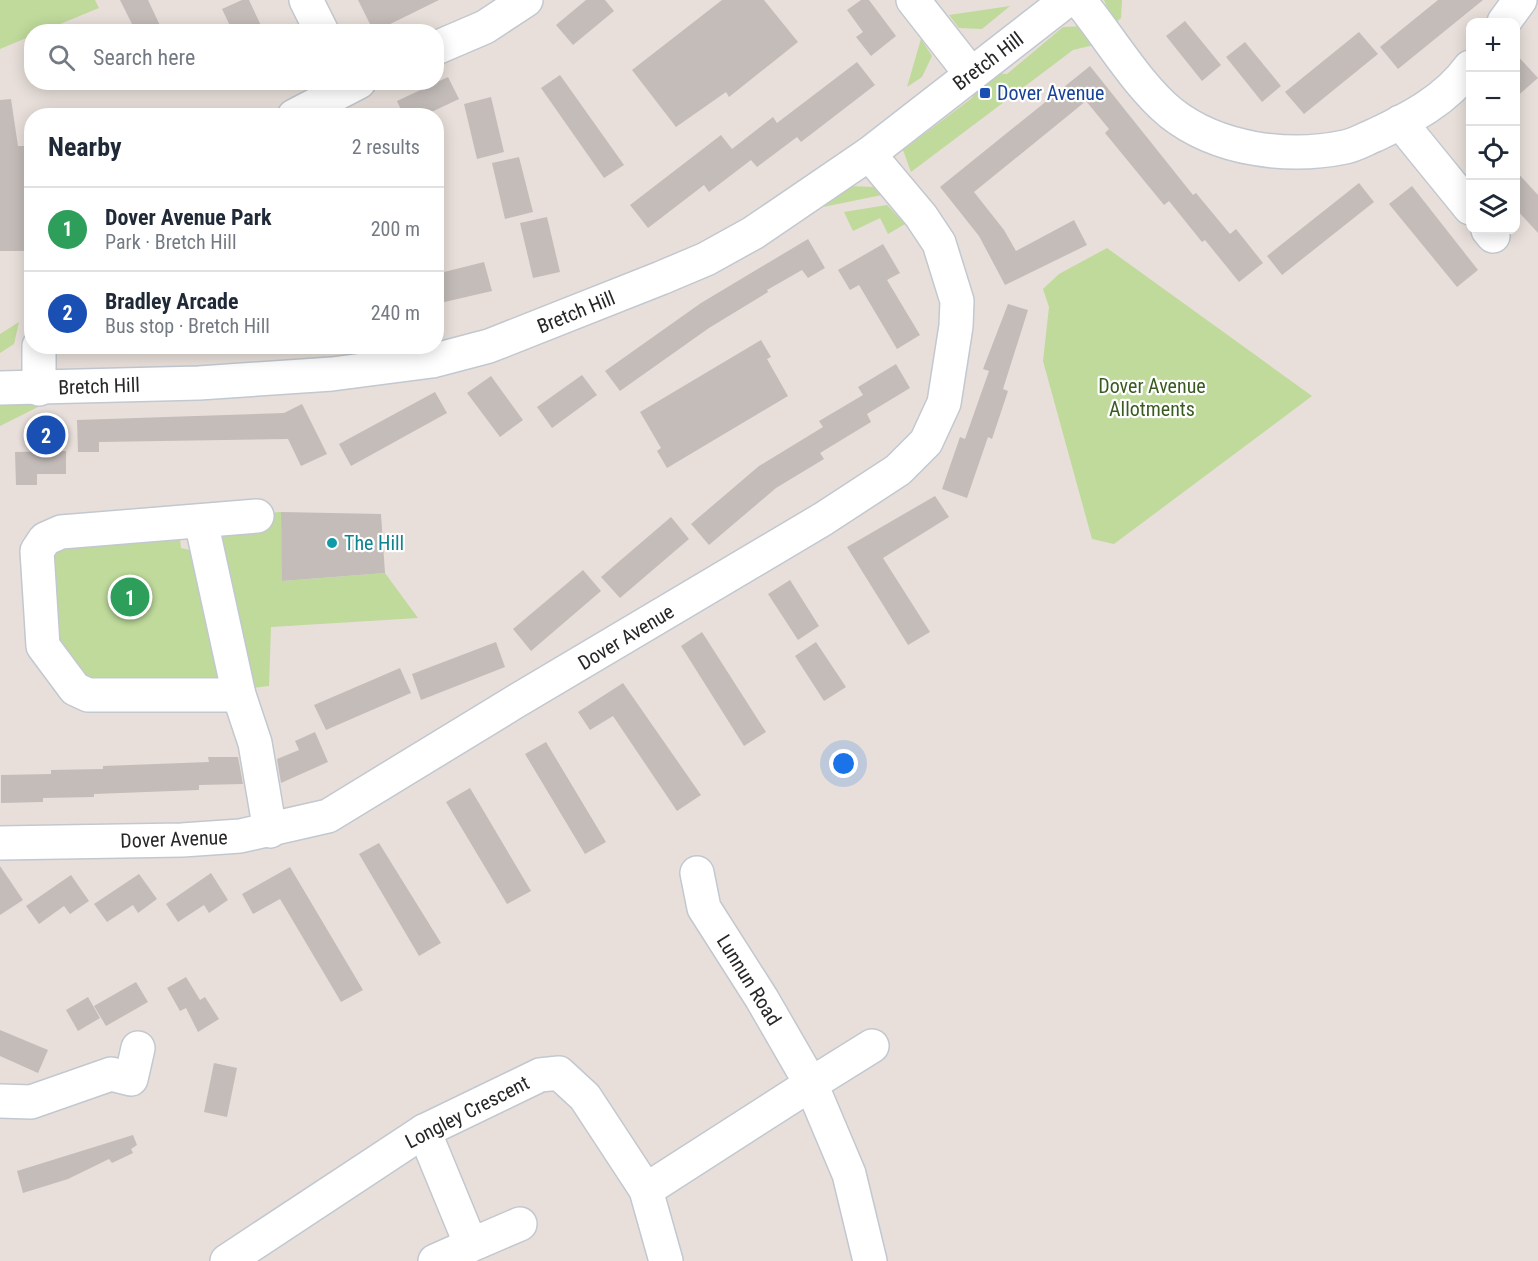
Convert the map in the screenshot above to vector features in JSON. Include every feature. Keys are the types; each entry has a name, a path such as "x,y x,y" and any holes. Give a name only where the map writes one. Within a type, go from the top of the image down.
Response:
{"street":[{"path":"306,0 318,24"},
{"path":"444,44 484,27 526,0"},
{"path":"913,0 971,74"},
{"name":"Bretch Hill","path":"0,388 39,389 199,383 332,374 432,361 489,346 706,259 753,233 869,154 1067,0"},
{"path":"1079,0 1141,81 1171,113 1209,137 1279,153 1302,153 1347,147 1420,112 1458,85 1467,72"},
{"path":"1507,18 1520,0"},
{"path":"308,108 341,90"},
{"path":"1400,122 1466,203"},
{"name":"Dover Avenue","path":"0,843 183,840 270,831 328,816 513,703 824,519 898,470 926,442 944,403 956,326 957,301 939,243 921,216 869,154"},
{"path":"39,354 39,389"},
{"path":"239,695 88,695 75,689 43,645 37,551 45,539 61,532 257,516"},
{"path":"201,521 239,695 255,743 270,831"},
{"name":"Lunnun Road","path":"697,873 704,909 762,999 811,1084 849,1174 870,1261"},
{"path":"646,1190 872,1046"},
{"path":"0,1101 31,1102 51,1097 83,1082 111,1074 131,1079 138,1048"},
{"name":"Longley Crescent","path":"227,1261 424,1131 540,1075 560,1073 585,1097 646,1190 666,1261"},
{"path":"424,1131 471,1245"},
{"path":"435,1261 520,1224"}],"green space":[{"path":"0,0 95,0 99,8 60,24 24,24 24,39 0,49"},
{"path":"1104,0 1122,0 1121,18 1114,24"},
{"path":"1010,6 982,29 959,28 949,15"},
{"path":"1084,26 1098,44 1073,50 911,172 903,150 972,98 979,83 994,73 1007,74 1063,27"},
{"path":"921,39 932,56 922,77 907,87"},
{"path":"848,186 875,187 882,195 823,207"},
{"path":"887,205 905,224 888,234 880,218 853,231 844,212"},
{"name":"Dover Avenue Allotments","path":"1107,248 1312,396 1114,544 1092,539 1043,361 1049,307 1043,289 1059,274"},
{"path":"19,322 14,344 0,353 0,334"},
{"path":"54,399 0,426 0,401"},
{"path":"281,512 283,581 385,573 418,618 271,627 269,686 244,689 215,530 266,513"},
{"path":"179,531 181,548 202,553 231,687 84,682 50,631 47,562 61,542"}],"building":[{"path":"120,0 148,0 159,24 132,24"},
{"path":"242,0 249,0 260,24 229,24 222,9"},
{"path":"358,0 439,0 390,24 370,24"},
{"path":"586,0 605,0 614,11 573,45 556,25"},
{"path":"722,0 764,0 798,42 729,97 726,92 676,127 632,70"},
{"path":"861,0 869,0 896,36 871,56 856,37 863,32 847,10"},
{"path":"1438,0 1483,0 1398,69 1380,47"},
{"path":"1185,21 1221,65 1202,81 1166,36"},
{"path":"1359,32 1378,54 1304,114 1285,92"},
{"path":"1245,42 1281,86 1262,102 1226,57"},
{"path":"1520,58 1538,78 1520,94"},
{"path":"857,62 875,85 801,142 797,137 757,167 751,160 709,192 704,185 648,228 630,205 721,135 732,149 773,117 777,123"},
{"path":"1090,66 1193,195 1196,193 1230,234 1236,229 1263,263 1239,282 1205,240 1202,242 1169,201 1164,205 1105,133 1109,129 1086,101 974,192 1004,230 1016,251 1074,220 1087,245 1005,285 979,236 940,187"},
{"path":"560,75 624,165 604,178 541,88"},
{"path":"448,77 459,99 440,108 400,108 397,101 420,90 444,90 444,79"},
{"path":"491,97 504,152 477,159 464,104"},
{"path":"11,99 18,146 24,146 24,251 0,251 0,100"},
{"path":"519,157 533,212 505,219 492,163"},
{"path":"1520,175 1538,195 1538,233 1520,213"},
{"path":"1359,183 1374,202 1282,275 1267,256"},
{"path":"1412,186 1478,270 1457,287 1389,204"},
{"path":"547,217 560,272 533,278 520,223"},
{"path":"808,239 825,268 808,278 802,270 767,290 768,292 709,328 620,391 605,371 701,303"},
{"path":"883,244 900,273 887,280 920,335 897,349 859,285 850,290 838,270"},
{"path":"484,262 492,291 444,302 444,272"},
{"path":"1008,304 1028,310 1003,389 1008,391 992,439 988,437 967,498 942,489 960,437 965,439 989,371 983,369"},
{"path":"761,340 771,357 767,359 788,396 667,468 657,451 661,448 640,412"},
{"path":"896,364 910,388 867,414 871,422 820,453 824,459 776,488 709,545 691,524 759,466 823,427 819,421 863,395 858,387"},
{"path":"582,375 597,395 552,428 537,407"},
{"path":"491,376 523,420 500,437 467,393"},
{"path":"435,392 447,413 351,466 339,444"},
{"path":"302,404 327,454 301,466 288,439 99,442 99,452 78,452 77,420 284,413"},
{"path":"66,451 66,474 37,474 37,485 16,485 15,452"},
{"path":"935,496 949,517 883,558 930,632 908,645 847,547"},
{"name":"The Hill","path":"281,512 381,514 385,573 282,581"},
{"path":"671,517 689,539 620,598 601,577"},
{"path":"583,570 601,591 531,651 513,629"},
{"path":"790,580 819,626 798,640 768,594"},
{"path":"702,632 766,732 744,746 681,646"},
{"path":"496,642 505,667 421,700 412,674"},
{"path":"816,642 846,687 824,701 795,656"},
{"path":"400,668 411,693 326,730 314,705"},
{"path":"623,683 701,795 677,811 613,716 590,730 578,712"},
{"path":"315,732 328,762 281,783 277,759 299,750 295,741"},
{"path":"546,742 606,842 585,854 525,754"},
{"path":"208,757 238,757 243,784 199,785 199,790 94,794 94,797 43,798 43,802 1,803 1,775 51,774 51,770 103,769 103,766 209,762"},
{"path":"470,788 531,891 507,904 446,802"},
{"path":"379,843 441,943 419,956 359,854"},
{"path":"0,866 23,900 0,915"},
{"path":"290,867 363,990 341,1002 280,899 253,914 242,894"},
{"path":"211,873 228,900 209,913 204,905 178,922 166,904"},
{"path":"139,874 157,899 138,913 133,905 107,922 94,904"},
{"path":"71,875 89,901 70,914 64,906 39,924 26,906"},
{"path":"186,977 200,1000 205,997 219,1019 198,1032 186,1008 180,1011 167,988"},
{"path":"136,982 148,1002 106,1026 94,1006"},
{"path":"88,997 100,1018 78,1031 66,1010"},
{"path":"0,1030 48,1050 38,1073 0,1056"},
{"path":"214,1063 237,1068 227,1117 204,1112"},
{"path":"133,1135 137,1145 131,1149 133,1153 112,1163 109,1159 68,1179 23,1193 17,1171"}],"place":[{"name":"Dover Avenue","path":"985,93"},
{"name":"Bradley Arcade","path":"46,435"},
{"name":"The Hill","path":"332,543"},
{"name":"Dover Avenue Park","path":"130,597"}]}
